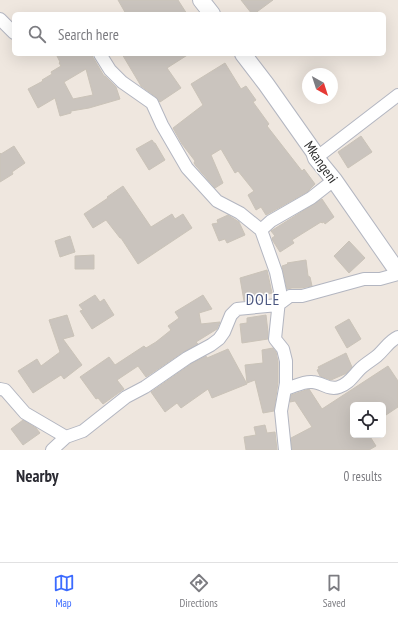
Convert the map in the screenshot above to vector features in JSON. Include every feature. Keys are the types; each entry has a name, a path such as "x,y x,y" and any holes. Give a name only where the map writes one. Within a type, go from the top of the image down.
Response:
{"street":[{"path":"201,0 210,12"},
{"path":"0,18 12,31"},
{"path":"101,56 110,70 122,82 152,103 162,125 187,168 216,201 240,213 261,230 276,272 280,291 275,339 283,349 286,360 286,383 281,411 285,450"},
{"name":"Mkangeni","path":"244,56 314,152 316,158 334,180 398,273"},
{"path":"316,158 398,95"},
{"path":"261,230 271,221 311,198 334,180"},
{"path":"52,450 66,437 83,431 126,397 145,387 187,358 219,339 224,332 231,315 237,309 278,305 290,296 302,296 364,279 380,279 398,273"},
{"path":"285,389 311,381 328,388 338,388 352,379 364,365 378,355 391,341 398,337"},
{"path":"0,389 5,390 25,413 66,437"}],"building":[{"path":"118,0 178,0 186,12 125,12"},
{"path":"241,0 273,0 257,12 250,12"},
{"path":"57,56 92,56 104,76 116,87 120,99 89,108 71,111 71,113 60,116 55,98 38,108 28,89 52,74 51,72 61,66 59,63 60,62","holes":["86,69 93,95 73,99 64,82"]},
{"path":"123,56 186,56 167,68 181,88 160,102 156,97 141,86"},
{"path":"225,63 241,89 246,86 256,100 253,102 269,124 267,126 302,171 304,169 315,184 307,192 266,215 261,207 256,210 248,195 254,191 238,171 235,173 221,149 211,155 223,183 215,188 196,166 194,163 195,161 182,144 173,128 203,105 191,84"},
{"path":"361,136 372,152 348,168 338,152"},
{"path":"152,140 165,160 149,170 136,149"},
{"path":"14,146 25,163 12,172 13,174 0,182 0,153 1,154"},
{"path":"123,186 151,227 172,214 175,219 183,214 192,228 138,264 121,238 106,220 93,228 84,214"},
{"path":"322,199 334,217 325,224 324,222 321,222 292,240 294,243 280,252 273,241 272,238 275,236 271,231"},
{"path":"228,215 239,222 245,235 227,243 225,239 219,241 212,224 218,223 217,220"},
{"path":"70,236 75,252 60,257 55,241"},
{"path":"349,241 365,258 349,273 334,256"},
{"path":"94,255 94,269 75,269 75,256"},
{"path":"306,260 308,276 310,277 312,286 287,289 282,266 288,264 287,263"},
{"path":"267,270 272,293 244,301 240,278"},
{"path":"95,295 100,302 104,299 114,315 92,329 80,311 83,310 79,305"},
{"path":"203,295 212,309 199,313 201,324 220,322 217,329 196,342 198,344 183,352 146,377 138,366 117,380 124,389 103,404 98,398 96,399 80,377 109,357 115,365 144,346 146,348 156,342 171,330 168,326 179,318 175,312"},
{"path":"67,315 74,336 63,339 82,365 64,379 61,375 33,393 18,371 37,359 41,366 60,352 49,320"},
{"path":"266,315 268,339 242,343 240,324 247,323 247,318"},
{"path":"349,319 361,339 347,348 335,327"},
{"path":"273,348 276,352 278,362 278,382 274,411 263,413 255,380 247,383 245,365 263,363 262,350"},
{"path":"228,349 247,384 212,398 208,389 181,408 177,403 165,412 151,392 191,364 206,356 207,358"},
{"path":"346,353 352,367 347,373 331,380 320,376 317,370 319,369 318,367"},
{"path":"388,366 398,381 398,407 386,415 386,402 350,402 350,438 371,438 376,446 369,450 292,450 291,438 312,427 295,401 290,402 291,395 309,389 322,409"},
{"path":"23,420 36,428 40,433 23,445 11,429"},
{"path":"265,425 267,433 275,432 277,450 246,450 244,437 256,435 254,427"}],"district":[{"name":"DOLE","path":"263,299"}]}
